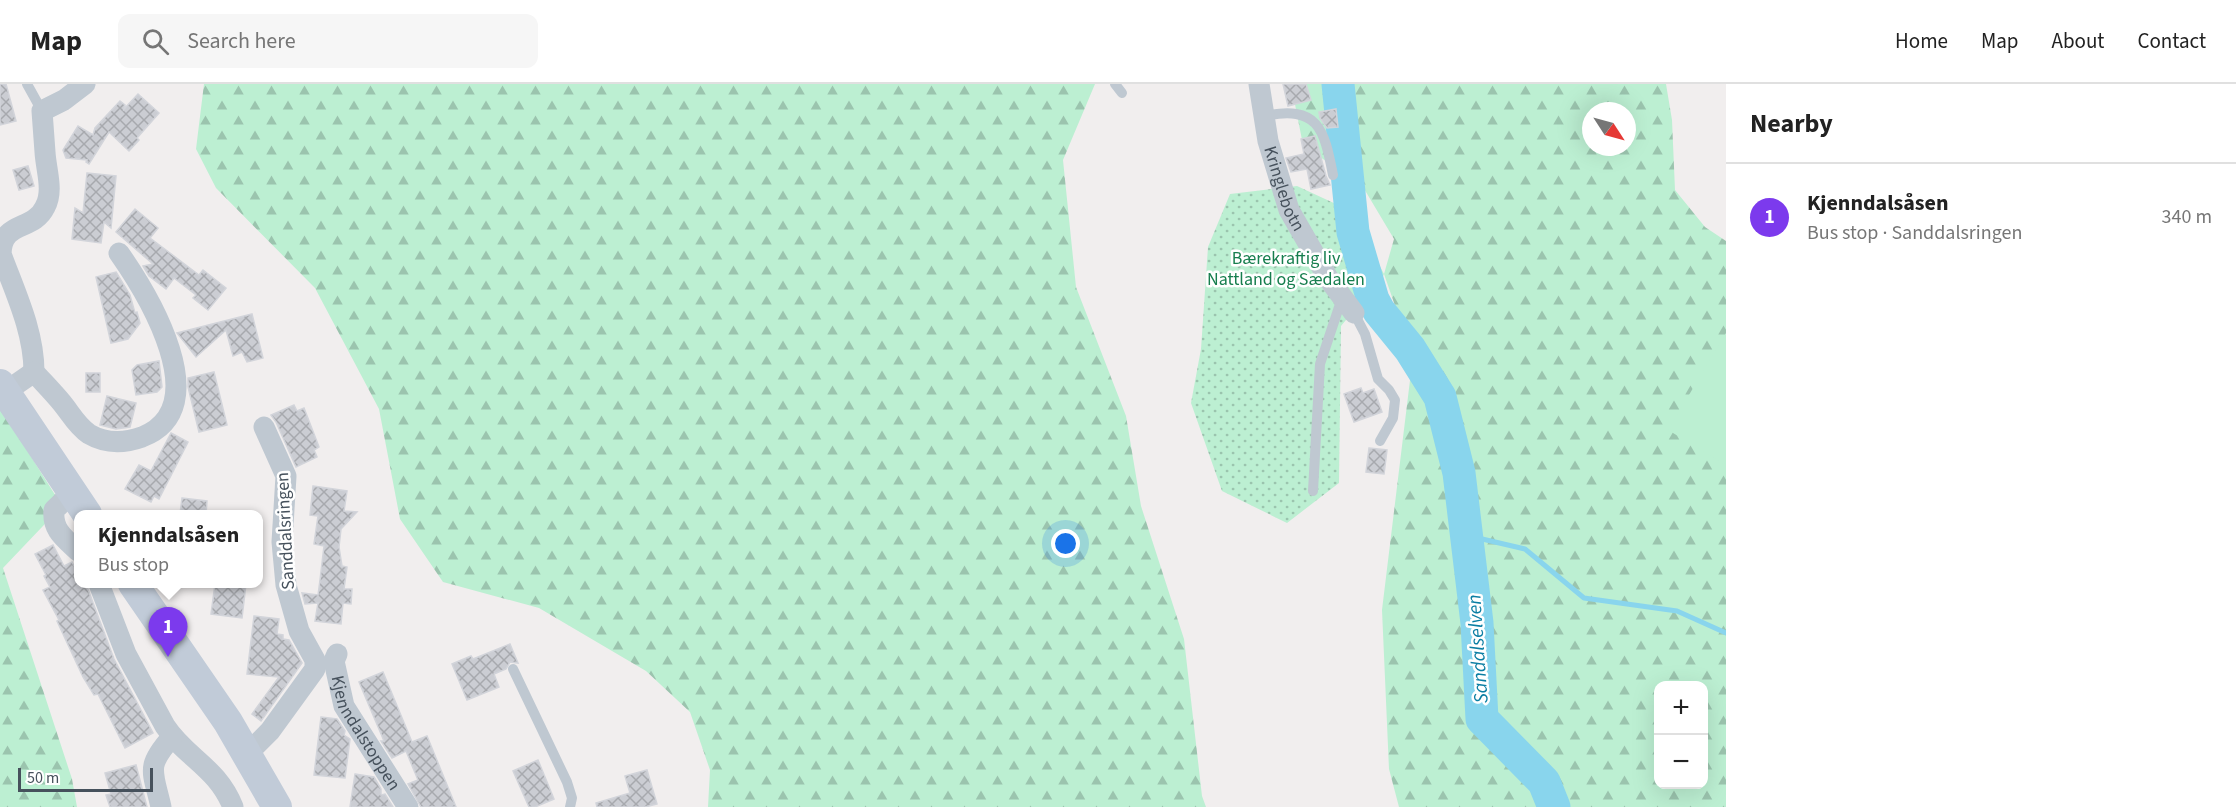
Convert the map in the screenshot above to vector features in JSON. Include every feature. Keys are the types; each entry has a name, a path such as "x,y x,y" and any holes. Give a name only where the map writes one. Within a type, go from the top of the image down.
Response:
{"main road":[{"path":"2,388 79,504"},
{"path":"136,588 228,722 277,807"}],"street":[{"path":"85,84 64,100 42,111 49,182 46,207 33,221 6,234 1,243 1,254 26,320 34,350 34,372 62,402 78,425 99,438 120,442 146,435 167,418 176,396 177,381 166,341 142,288 118,253"},
{"name":"Kringlebotn","path":"1259,84 1268,141 1289,210 1328,278 1348,305"},
{"path":"2,388 34,372"},
{"name":"Sanddalsringen","path":"247,754 270,730 315,669 315,660 299,631 286,585 282,542 286,476 264,427"},
{"path":"74,548 60,536 53,519 54,510 79,504"},
{"path":"101,588 126,654 172,737 216,778 234,807"},
{"name":"Kjenndalstoppen","path":"337,654 334,661 344,706 408,807"},
{"path":"161,807 153,764 157,754 172,737"}],"lane":[{"path":"27,84 42,111"},
{"path":"1264,116 1300,113 1308,117 1319,128 1327,143 1334,175"},
{"path":"1348,305 1365,334 1378,379 1395,400 1393,418 1380,441"},
{"path":"1313,491 1320,364 1348,305"},
{"path":"513,669 567,782 572,798 570,807"}],"green space":[{"path":"204,84 1095,84 1063,160 1076,287 1126,416 1141,506 1184,639 1202,796 1206,807 708,807 710,770 690,712 646,671 539,608 443,582 400,519 379,409 315,288 216,188 196,149"},
{"path":"1291,84 1666,84 1672,120 1675,190 1705,227 1726,241 1726,807 1399,807 1389,769 1382,610 1411,372 1410,349 1384,274 1394,239 1363,187 1303,145"},
{"name":"Bærekraftig liv Nattland og Sædalen","path":"1297,186 1351,211 1384,274 1373,300 1360,303 1341,326 1339,483 1287,523 1222,491 1191,403 1201,349 1208,247 1230,194"},
{"path":"1726,333 1726,465 1668,430"},
{"path":"0,407 62,506 3,568 72,779 77,807 0,807"}],"building":[{"path":"0,84 6,84 16,121 0,125"},
{"path":"1283,84 1306,84 1311,100 1288,106"},
{"path":"138,94 159,113 129,151 109,132 89,164 87,160 66,158 63,150 78,126 93,135 95,128 120,101 125,105 124,109"},
{"path":"1336,109 1338,127 1327,128 1319,112"},
{"path":"1315,136 1330,185 1311,189 1307,169 1291,172 1286,158 1304,154 1301,139"},
{"path":"28,166 34,186 19,190 13,170"},
{"path":"87,173 116,176 111,228 104,222 101,243 72,239 75,208 83,213"},
{"path":"135,209 158,228 150,238 199,275 203,270 226,288 208,310 193,298 196,295 174,278 166,289 149,276 143,266 153,264 116,232"},
{"path":"116,272 130,295 140,323 128,339 111,343 96,277"},
{"path":"252,314 263,358 247,362 242,352 233,356 226,330 196,357 177,333"},
{"path":"159,361 162,387 157,392 136,395 132,370 137,365"},
{"path":"214,372 227,425 199,432 188,378"},
{"path":"86,373 100,373 100,392 86,392"},
{"path":"1361,388 1363,393 1374,389 1382,412 1354,422 1344,394"},
{"path":"107,396 136,403 130,427 116,429 100,425"},
{"path":"294,405 297,411 304,408 319,447 314,450 317,457 296,467 271,415"},
{"path":"171,433 188,442 159,499 154,496 151,502 125,489 139,465 151,471"},
{"path":"1369,448 1387,450 1384,474 1366,472"},
{"path":"313,486 347,491 344,511 357,512 341,529 339,547 342,566 347,567 344,589 352,589 351,604 343,603 341,624 315,621 318,603 305,604 302,593 318,595 324,546 314,544 318,516 310,515"},
{"path":"182,498 207,501 206,510 180,510"},
{"path":"53,545 64,566 72,562 74,588 87,588 114,659 153,733 125,748 98,694 94,695 83,677 57,621 59,620 43,590 50,587 35,554"},
{"path":"214,588 246,588 242,618 211,614"},
{"path":"254,616 279,619 277,634 289,640 302,663 261,721 252,714 279,677 247,674"},
{"path":"510,644 518,663 510,662 506,669 494,674 499,687 467,700 452,664 471,656 473,659"},
{"path":"383,672 412,742 427,736 456,807 421,807 408,784 418,780 406,751 392,758 381,741 384,741 359,682"},
{"path":"321,717 337,719 345,731 344,735 350,739 345,778 314,775"},
{"path":"538,760 554,799 535,807 529,807 513,771"},
{"path":"136,765 147,807 110,807 106,795 111,794 105,773"},
{"path":"647,770 657,804 645,807 597,807 596,803 630,793 625,776"},
{"path":"355,774 374,777 381,789 381,795 385,794 393,807 350,807"}],"waterway":[{"name":"Sandalselven","path":"1338,84 1353,232 1373,300 1379,311 1410,349 1440,397 1459,473 1477,623 1482,719 1544,782 1554,807"},
{"path":"1465,535 1525,549 1584,598 1677,611 1726,633"}],"place":[{"name":"Kjenndalsåsen","path":"168,657"}]}
